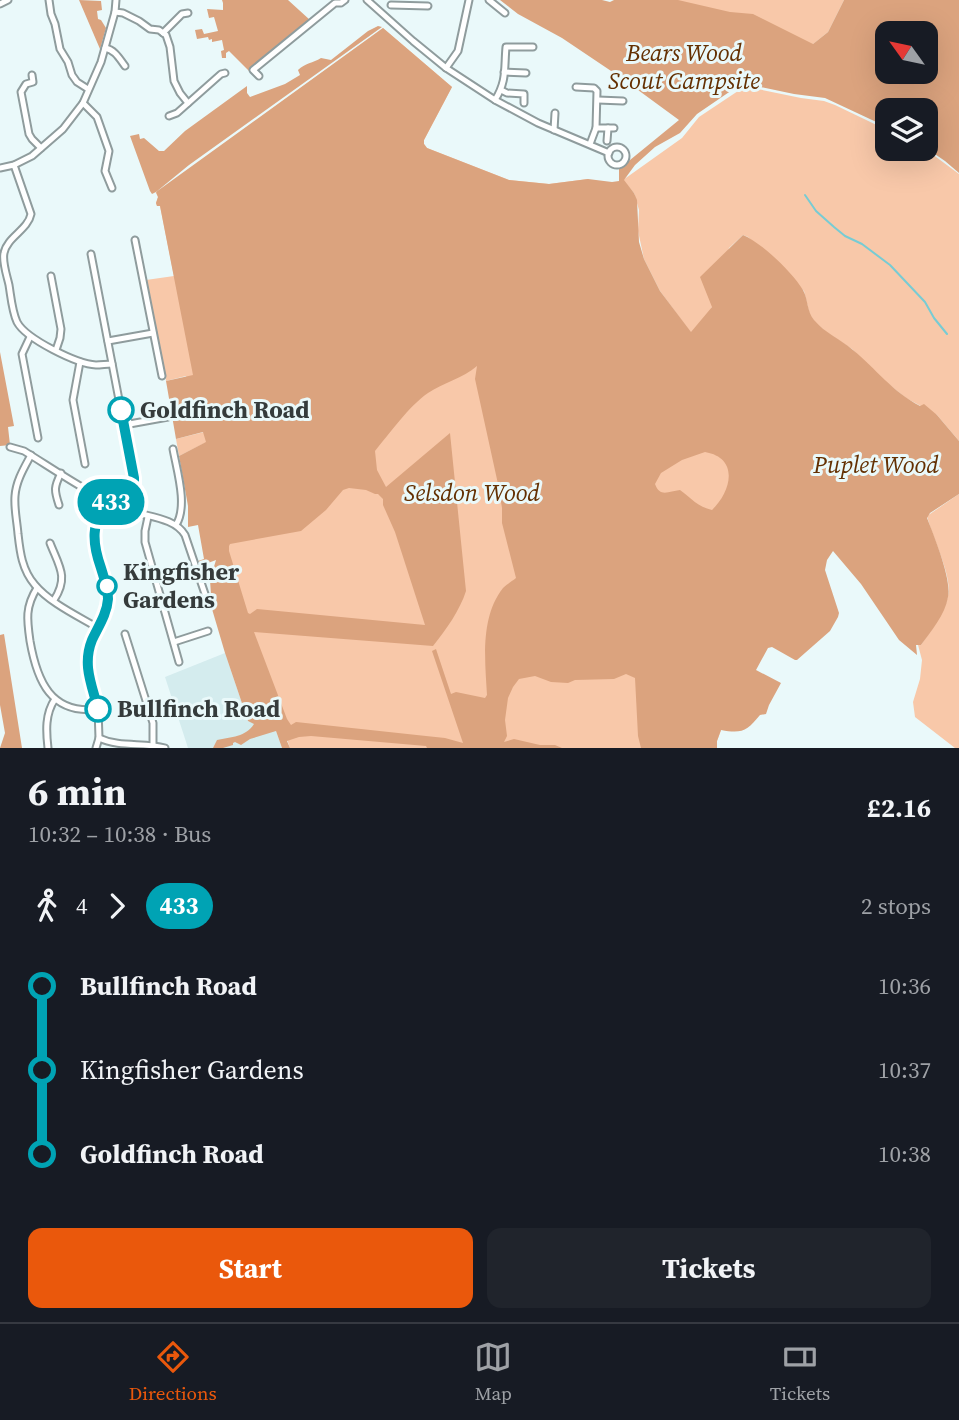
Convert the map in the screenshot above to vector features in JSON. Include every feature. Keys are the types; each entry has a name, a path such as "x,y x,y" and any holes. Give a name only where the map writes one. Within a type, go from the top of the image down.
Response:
{"street":[{"path":"0,4 8,0"},
{"path":"49,0 60,49 76,82 88,89"},
{"path":"0,168 15,165 32,156 63,129 83,103 101,62 116,0"},
{"path":"259,76 253,70 335,3 345,0"},
{"path":"367,0 446,68 495,100 538,123 609,153"},
{"path":"446,68 458,51 468,0"},
{"path":"489,0 505,13"},
{"path":"383,14 392,3 428,6"},
{"path":"115,12 123,13 166,35 174,81 188,103"},
{"path":"163,33 182,14 188,13"},
{"path":"456,20 463,27"},
{"path":"495,100 504,81 504,45 533,47"},
{"path":"105,48 116,53 125,66"},
{"path":"497,60 504,69 526,73"},
{"path":"169,116 177,113 221,74 225,74"},
{"path":"32,75 33,82 26,84 21,92 29,134 41,148"},
{"path":"576,87 594,88 597,91 596,128 590,144"},
{"path":"501,90 524,94 524,103"},
{"path":"598,100 623,101"},
{"path":"83,103 97,117 109,151 105,171 111,188"},
{"path":"554,130 555,113"},
{"path":"596,128 611,128 607,141"},
{"path":"15,165 31,214 30,220 5,249 4,257 18,323 30,337 80,362 112,364"},
{"path":"135,240 162,376"},
{"path":"91,254 134,478 134,491 128,510"},
{"path":"51,276 61,329 56,350"},
{"path":"108,341 153,333"},
{"path":"30,337 22,354 35,433"},
{"path":"80,362 73,400 82,461"},
{"path":"124,425 168,418"},
{"path":"173,449 182,502 176,525"},
{"path":"15,450 31,455 104,499 128,510 176,525 185,535 205,594"},
{"path":"31,455 22,471 15,495 15,512 24,566 37,588 99,628"},
{"path":"56,502 55,483 61,473"},
{"path":"96,748 99,738 98,709 87,666 88,652 108,600 107,586 95,552 93,533 104,499"},
{"path":"148,517 145,542 179,662"},
{"path":"50,543 62,582 54,600"},
{"path":"37,588 29,604 28,630 35,668 55,699 76,709 98,709"},
{"path":"174,642 208,631"},
{"path":"128,636 153,723 153,745"},
{"path":"48,748 47,714 55,699"},
{"path":"99,738 121,744 165,748"}],"shaded area":[{"path":"225,653 248,721 276,731 282,748 188,748 165,677"}],"green space":[{"path":"79,0 101,1 102,10 97,11 98,19 106,28 100,49"},
{"path":"222,0 288,0 310,20 249,71 229,51 226,58 222,58 222,40 212,42 208,37 197,39 195,30 202,29 204,34 218,31 214,17 209,18 207,9 223,10"},
{"name":"Selsdon Wood","path":"500,0 678,0 730,12 753,14 813,44 828,32 844,0 959,0 959,173 938,156 938,98 875,98 875,121 825,98 746,84 738,86 697,114 680,133 655,147 635,165 624,180 637,200 639,242 644,259 660,291 691,332 712,307 700,277 743,235 767,251 792,275 803,290 810,313 818,325 853,350 901,394 920,406 924,404 959,441 959,494 930,513 927,518 942,558 949,589 941,616 921,645 916,645 917,655 899,640 861,584 833,551 825,570 839,613 830,631 797,660 772,647 768,648 756,670 781,683 766,714 760,715 744,730 721,730 717,748 641,748 635,678 626,674 614,679 575,680 568,683 551,682 535,676 519,679 508,698 505,720 507,736 504,742 514,739 562,748 427,748 311,736 287,741 290,748 282,748 276,731 250,739 241,745 235,742 223,748 213,748 217,740 242,734 254,724 248,721 212,609 210,580 216,560 200,566 198,561 204,559 198,525 188,527 188,506 179,456 206,442 203,432 176,439 166,381 193,375 160,206 156,203 156,192 383,28 452,87 424,140 427,148 509,180 549,184 588,179 612,182 619,181 619,169 679,120 562,38 518,14","holes":["477,366 475,379 498,484 502,523 516,578 503,588 487,626 485,698 456,692 451,694 436,649 432,651 463,743 445,738 296,722 291,725 254,632 433,646 460,605 466,591 450,433 386,487 377,470 375,451 421,398","705,452 724,461 729,476 724,494 712,510 680,490 665,493 659,491 655,484 661,473 682,460","343,490 366,490 383,499 425,625 257,609 248,613 229,551 230,544 301,531 326,510"]},
{"path":"628,0 844,0 828,32 807,49"},
{"path":"382,27 152,194 130,136 139,134 140,139 144,138 159,151 164,151 185,131 247,86 250,97 285,84 300,75 298,70 303,66 321,58 331,60 368,31"},
{"name":"Selsdon Wood","path":"383,28 452,87 424,140 427,148 509,180 549,184 588,179 620,225 753,449 729,709 717,748 290,748 236,589 205,443 179,456 176,439 204,432 186,376 166,381 146,280 174,276 160,206 156,203 156,193"},
{"path":"748,87 835,105 875,124 875,161 938,161 938,158 959,174 959,441 937,415 906,398 852,349 816,323 810,316 804,291 748,237 743,235 729,248 711,310 691,333 660,291 644,259 638,231 639,210 634,193 623,180 682,138 699,117"},
{"path":"0,352 14,426 8,427 10,445 0,446"},
{"path":"959,494 959,748 955,748 915,717 913,702 922,660 918,645 921,645 940,615 949,588 927,516"},
{"path":"4,634 22,748 0,748 5,733 0,705 0,635"}],"waterway":[{"path":"805,195 816,211 834,227 890,265 925,302 947,334"}],"bus line":[{"name":"433","path":"98,709 89,678 88,652 108,600 107,586 95,552 93,533 104,499 128,510 134,491 121,410"}],"place":[{"name":"Goldfinch Road","path":"121,410"},
{"name":"Kingfisher Gardens","path":"107,586"},
{"name":"Bullfinch Road","path":"98,709"}],"park label":[{"name":"Bears Wood Scout Campsite","path":"684,67"},
{"name":"Puplet Wood","path":"876,465"}]}
